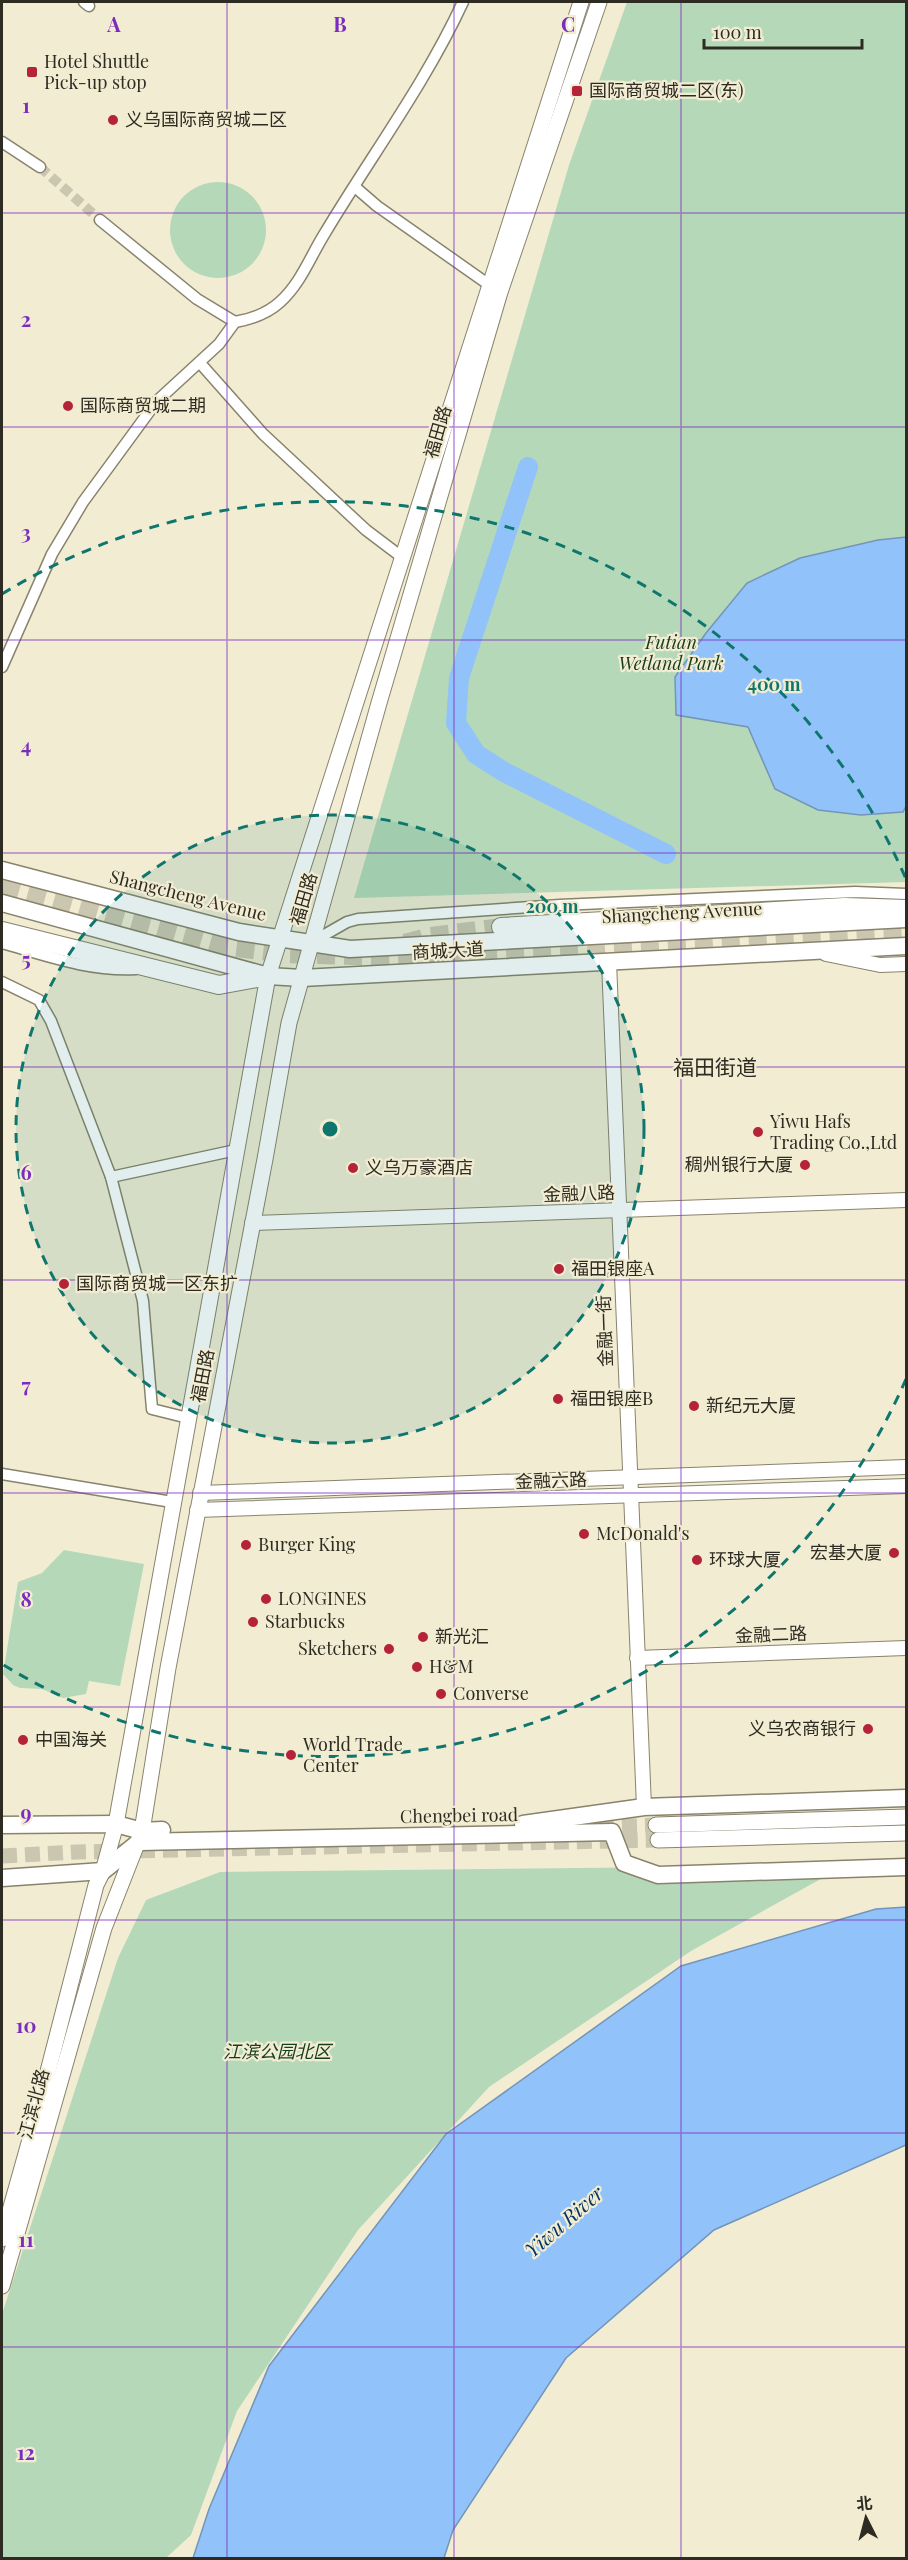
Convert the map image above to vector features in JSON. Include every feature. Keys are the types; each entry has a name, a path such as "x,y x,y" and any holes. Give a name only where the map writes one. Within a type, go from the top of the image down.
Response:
{"highway":[{"path":"501,927 835,907 906,909"},
{"path":"2,931 219,985 268,976"}],"main road":[{"name":"福田路","path":"140,1836 200,1493 289,1023 495,288 582,2"},
{"name":"福田路","path":"117,1824 172,1502 268,976 403,558 495,288 599,2"},
{"name":"Shangcheng Avenue","path":"2,870 239,932 350,949 906,919"},
{"name":"商城大道","path":"2,903 268,976 302,978 906,946"},
{"name":"Chengbei road","path":"140,1836 533,1824 644,1807 906,1797"},
{"path":"906,1817 657,1832 906,1833"},
{"name":"Chengbei road","path":"2,1825 117,1824 140,1836 612,1832 624,1863 658,1875 906,1867"},
{"name":"江滨北路","path":"2,2239 36,2118 96,1885 104,1871 117,1824"},
{"name":"江滨北路","path":"2,2286 31,2191 69,2045 104,1928 140,1836"},
{"path":"2,1878 104,1871 140,1836"}],"street":[{"path":"100,220 197,299 235,322 256,318 280,302 297,283 323,235 444,42 463,2"},
{"path":"2,142 40,167"},
{"path":"355,187 377,206 495,288"},
{"path":"2,667 52,554 83,502 157,401 219,344 235,322"},
{"path":"200,363 263,434 366,530 403,558"},
{"path":"312,942 347,922 358,920 572,905 855,892 906,894"},
{"path":"2,943 116,971 155,968"},
{"path":"815,951 880,965 906,964"},
{"name":"金融一街","path":"609,962 629,1496 644,1807"},
{"path":"2,982 39,1000 51,1021 111,1177 143,1301 152,1409 188,1418"},
{"path":"111,1177 236,1150"},
{"name":"金融八路","path":"252,1223 906,1200"},
{"name":"金融六路","path":"200,1493 906,1467"},
{"path":"2,1473 172,1502"},
{"name":"金融六路","path":"197,1510 906,1486"},
{"name":"金融二路","path":"637,1658 906,1648"}],"green space":[{"name":"Futian Wetland Park","path":"627,2 906,2 906,882 354,898 569,165"},
{"path":"218,182 236,186 252,196 262,212 266,230 262,248 252,264 236,274 218,278 200,274 184,264 174,248 170,230 174,212 184,196 200,186"},
{"path":"64,1550 144,1564 120,1686 89,1681 86,1694 63,1698 42,1689 20,1688 13,1685 3,1674 18,1582 42,1573"},
{"name":"江滨公园北区","path":"846,1865 691,1951 489,2087 358,2230 237,2411 191,2535 166,2558 2,2558 2,2314 118,1958 146,1900 220,1872"}],"water":[{"path":"906,537 906,806 903,812 861,815 818,810 775,789 748,727 676,715 675,677 706,633 747,583 800,558 878,540"},
{"name":"Yiwu River","path":"906,1907 906,2145 714,2230 566,2358 453,2530 444,2558 193,2558 209,2509 269,2366 446,2134 681,1966 876,1909"}],"waterway":[{"path":"528,467 459,678 456,723 476,754 504,772 666,854"}],"tunnel":[{"path":"40,167 100,220"},
{"path":"2,885 220,946 285,954 389,957 906,929"},
{"path":"405,943 430,936 501,927"},
{"path":"599,1827 656,1825"},
{"path":"2,1856 77,1852 658,1840"}],"place":[{"name":"Hotel Shuttle Pick-up stop","path":"32,72"},
{"name":"国际商贸城二区(东)","path":"577,91"},
{"name":"义乌国际商贸城二区","path":"113,120"},
{"name":"国际商贸城二期","path":"68,406"},
{"name":"Yiwu Hafs Trading Co.,Ltd","path":"758,1132"},
{"name":"稠州银行大厦","path":"805,1165"},
{"name":"义乌万豪酒店","path":"353,1168"},
{"name":"福田银座A","path":"559,1269"},
{"name":"国际商贸城一区东扩","path":"64,1284"},
{"name":"福田银座B","path":"558,1399"},
{"name":"新纪元大厦","path":"694,1406"},
{"name":"McDonald's","path":"584,1534"},
{"name":"Burger King","path":"246,1545"},
{"name":"宏基大厦","path":"894,1553"},
{"name":"环球大厦","path":"697,1560"},
{"name":"LONGINES","path":"266,1599"},
{"name":"Starbucks","path":"253,1622"},
{"name":"新光汇","path":"423,1637"},
{"name":"Sketchers","path":"389,1649"},
{"name":"H&M","path":"417,1667"},
{"name":"Converse","path":"441,1694"},
{"name":"义乌农商银行","path":"868,1729"},
{"name":"中国海关","path":"23,1740"},
{"name":"World Trade Center","path":"291,1755"}],"district":[{"name":"福田街道","path":"715,1068"}]}
